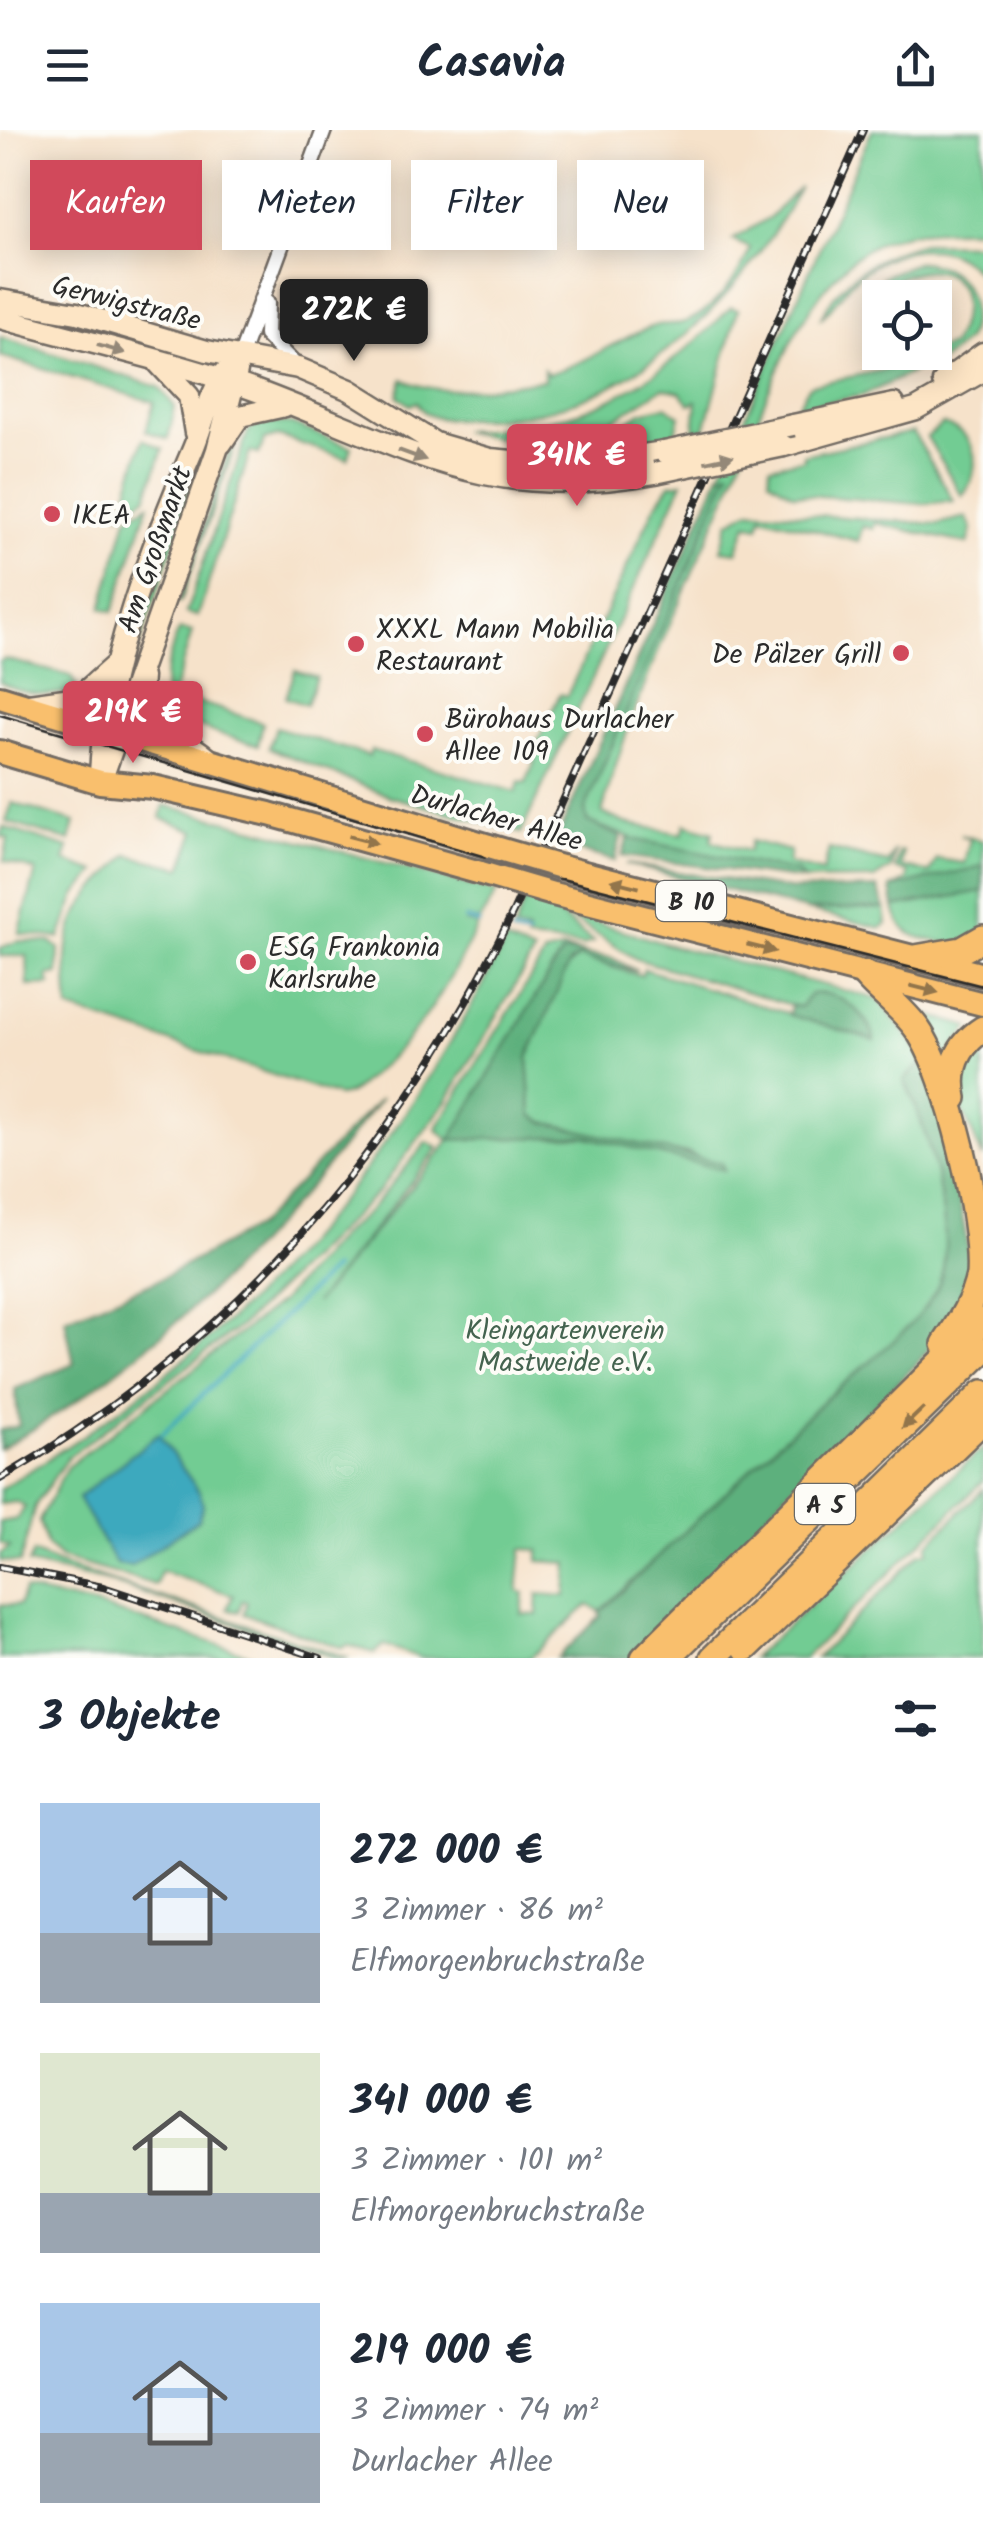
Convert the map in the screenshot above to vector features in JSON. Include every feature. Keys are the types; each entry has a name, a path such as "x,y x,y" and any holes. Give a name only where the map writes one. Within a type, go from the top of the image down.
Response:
{"highway":[{"path":"915,958 962,950 983,938"},
{"path":"864,974 911,1020 930,1050 980,1228 980,1264 972,1296 917,1386"},
{"path":"983,1029 963,1046 952,1077 968,1143 983,1166"},
{"path":"644,1658 983,1321"},
{"name":"A 5","path":"667,1658 983,1350"},
{"name":"A 5","path":"712,1658 983,1393"},
{"name":"A 5","path":"735,1658 983,1420"}],"main road":[{"name":"Gerwigstraße","path":"0,300 77,314 207,351 298,368 350,390 419,435 490,459 568,466 664,452 887,406 919,395 983,352"},
{"name":"Gerwigstraße","path":"0,318 226,382 398,450 497,480 574,484 654,473 784,446 916,410 983,371"},
{"name":"Am Großmarkt","path":"100,782 111,730 118,662 182,466 241,355"},
{"path":"158,363 190,396 195,443"},
{"name":"Am Großmarkt","path":"111,730 143,670 217,450 226,382"},
{"path":"217,450 240,416 288,406"},
{"path":"25,704 74,699 92,688 118,662"},
{"path":"143,670 143,696 161,730 195,744 215,765"},
{"name":"Durlacher Allee","path":"0,697 561,868 983,976"},
{"name":"Durlacher Allee","path":"0,752 100,782 193,795 553,894 983,1004"}],"street":[{"name":"Am Großmarkt","path":"241,355 324,130"},
{"name":"Am Großmarkt","path":"269,285 266,336 298,368"}],"green space":[{"path":"872,130 983,130 983,230 932,231 882,241 853,259 810,310 777,371 656,656 602,813 625,823 682,834 685,824 713,832 711,841 748,851 751,841 790,851 788,863 823,872 829,849 888,863 895,850 891,868 874,879 803,880 798,872 642,842 586,821 585,809 729,472 720,474"},
{"path":"800,187 774,232 707,315 667,350 623,379 575,401 525,415 433,417 417,402 410,405 398,396 403,379 454,390 544,380 544,369 548,374 563,369 654,326 695,317 725,291 746,258 750,248 732,240 770,217"},
{"path":"923,243 983,244 983,280 954,255 937,250 901,253 883,260 851,283 821,318 839,291 863,269 891,254"},
{"path":"918,262 933,264 956,276 972,310 967,339 952,352 963,308 955,281 943,273 928,271 896,280 882,277"},
{"path":"731,307 738,309 705,429 694,431 697,401 690,404 680,392 663,388 578,442 519,442 461,431 541,422 610,400 671,362"},
{"path":"0,337 159,387 175,407 168,439 146,431 154,402 0,356"},
{"path":"884,370 916,370 864,395 796,408 810,385"},
{"path":"218,402 221,403 118,709 154,582"},
{"path":"666,406 680,416 675,436 590,448 641,412"},
{"path":"262,421 292,424 352,447 348,459 278,436 264,440 259,454 250,452 198,616 186,613 248,431"},
{"path":"942,424 964,435 974,453 973,475 962,496 927,437"},
{"path":"913,432 954,501 922,504 793,494 769,479 770,466 804,459 803,455"},
{"path":"239,434 181,601 178,602 230,448"},
{"path":"143,439 163,449 147,496 121,514"},
{"path":"730,471 585,809 587,821 621,837 615,861 554,844 720,474"},
{"path":"683,482 521,833 389,796 269,748 276,727 369,756 371,750 516,792 519,782 526,783 536,758 531,755 560,694 567,696 654,508 670,484"},
{"path":"149,504 113,612 102,608 127,518"},
{"path":"750,510 937,524 966,517 972,529 968,544 875,523 873,529 863,526 858,541 762,516 759,526 747,524 737,552 721,550 729,522"},
{"path":"180,630 192,632 173,694 263,723 258,745 207,730 177,713 168,701 164,685 167,666"},
{"path":"0,661 71,676 78,690 38,694 10,687 0,682"},
{"path":"295,670 316,677 306,705 286,698"},
{"path":"12,803 75,822 70,841 6,822"},
{"name":"ESG Frankonia Karlsruhe","path":"164,805 497,892 480,921 466,918 465,922 478,925 445,988 419,1025 359,1086 338,1096 69,1009 69,938 93,892 128,855 182,868 195,831 161,818"},
{"path":"3,827 69,848 65,861 96,872 76,895 60,938 19,934 36,871 4,861 8,838 0,836"},
{"path":"960,835 983,841 983,866 891,888 907,880 908,872 895,869 900,851 901,866 929,873 937,859 964,863 970,839"},
{"path":"628,838 798,872 803,880 622,856"},
{"path":"626,864 795,890 878,888 885,908 806,910"},
{"path":"983,866 983,891 894,907 891,888"},
{"path":"983,891 983,931 957,945 909,933 902,927 894,907"},
{"path":"525,900 549,907 593,942 583,946 527,940 528,932 514,929"},
{"path":"885,908 887,924 881,928 806,910"},
{"name":"Kleingartenverein Mastweide e.V.","path":"558,910 669,945 878,999 926,1059 904,1080 938,1183 945,1242 943,1267 937,1288 901,1335 823,1401 600,1611 588,1605 530,1658 421,1658 384,1645 375,1653 347,1645 343,1648 244,1614 247,1602 242,1601 239,1612 228,1609 233,1595 161,1571 156,1585 60,1558 47,1546 39,1521 67,1467 280,1302 343,1233 368,1212 427,1142 438,1148 315,1303 449,1140 436,1129 545,954 564,949 587,954 561,954 451,1140 584,1136 723,1169 688,1153 666,1152 544,1122 532,1115 528,1058 566,968 579,957 635,974 642,975 644,969 875,1040 806,1000 800,1007 791,1005 636,959","holes":["522,1549 539,1550 539,1561 568,1563 566,1596 538,1594 537,1615 522,1614 524,1593 518,1591"]},
{"path":"18,941 51,942 59,948 58,974 48,976 50,985 28,986 27,956 0,956 0,948"},
{"path":"506,941 534,953 446,1102 379,1191 243,1324 67,1458 35,1506 20,1563 0,1561 0,1554 10,1547 0,1543 0,1522 17,1519 25,1507 17,1502 0,1504 0,1489 85,1435 161,1378 231,1318 295,1254 353,1185 408,1110"},
{"path":"561,954 612,958 637,971 579,957 569,964 528,1058 532,1115 544,1122 721,1163 724,1170 584,1136 450,1140"},
{"path":"811,994 832,996 851,1006 866,1022 875,1040 789,1015 791,1005 800,1007"},
{"path":"914,1011 970,1027 946,1058"},
{"path":"983,1037 983,1158 959,1103 967,1051"},
{"path":"926,1059 941,1095 972,1270 946,1328 916,1365 802,1477 633,1658 557,1658 601,1616 599,1613 769,1452 903,1332 929,1301 944,1265 943,1212 931,1153 904,1080"},
{"path":"381,1098 298,1199 208,1293 109,1377 0,1449 0,1430 19,1426 15,1389 74,1364 65,1319 158,1280 257,1226"},
{"path":"983,1448 983,1481 804,1658 752,1658"},
{"path":"983,1489 983,1658 816,1658 920,1553 928,1552 928,1544"},
{"path":"33,1553 349,1658 337,1658 112,1583 28,1564"},
{"path":"24,1590 98,1606 260,1658 0,1658 0,1605 19,1605"}],"water":[{"path":"158,1434 200,1493 203,1506 198,1520 131,1566 116,1564 78,1498"}],"waterway":[{"path":"465,919 479,923"},
{"path":"512,933 528,936"},
{"path":"161,1435 333,1269"}],"tram line":[{"path":"0,715 558,878 983,986"}],"railway":[{"path":"0,1479 85,1425 163,1366 235,1303 301,1234 361,1161 417,1082 468,999 514,910 863,130"},
{"path":"0,1567 103,1587 320,1658"}],"place":[{"name":"IKEA","path":"52,514"},
{"name":"XXXL Mann Mobilia Restaurant","path":"356,644"},
{"name":"De Pälzer Grill","path":"901,653"},
{"name":"Bürohaus Durlacher Allee 109","path":"425,734"},
{"name":"ESG Frankonia Karlsruhe","path":"248,962"}]}
